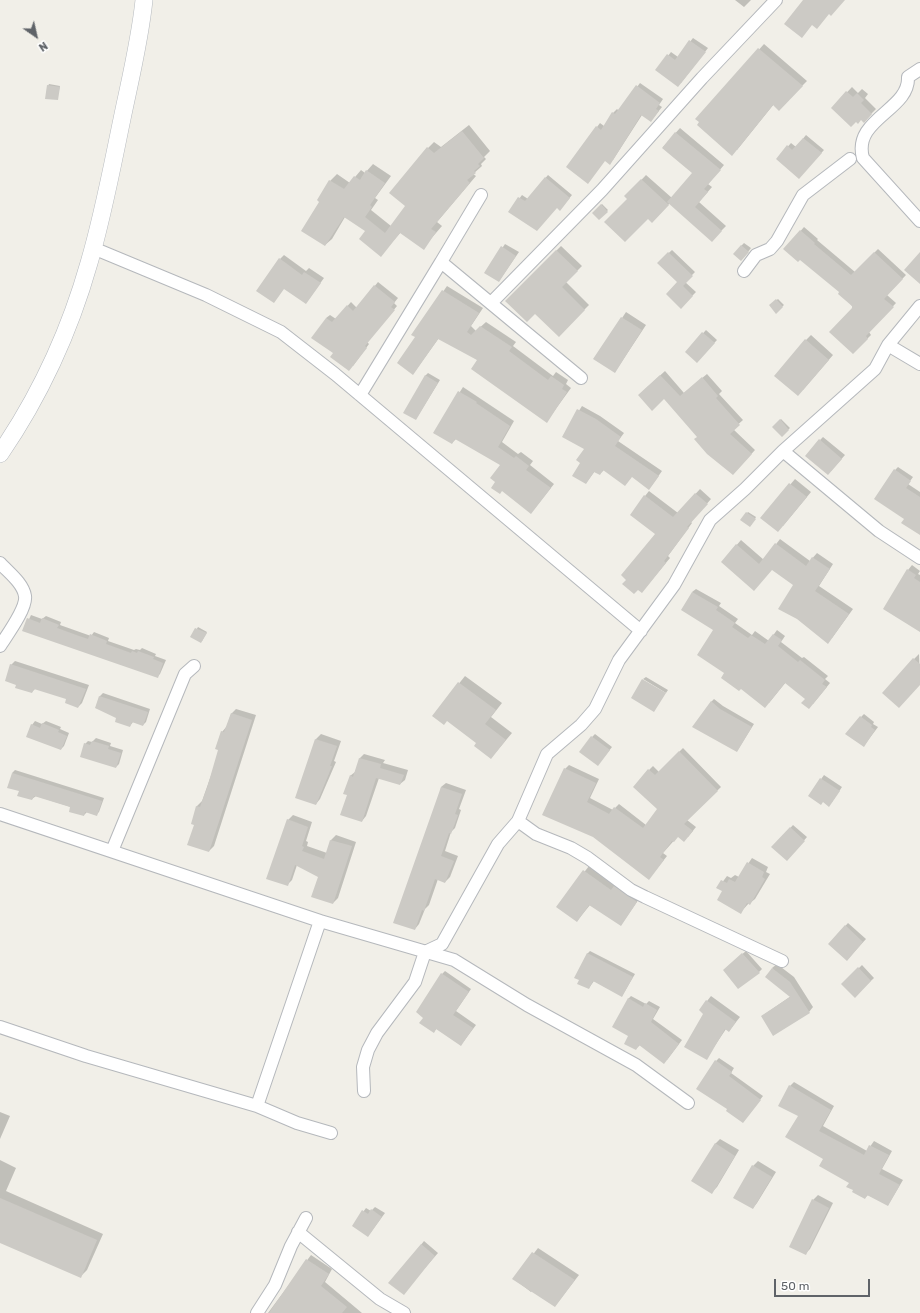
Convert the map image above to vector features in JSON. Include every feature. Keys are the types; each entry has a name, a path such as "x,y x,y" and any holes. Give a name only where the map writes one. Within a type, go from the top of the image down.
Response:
{"main road":[{"path":"0,454 12,436 44,377 73,312 106,200 144,0"}],"street":[{"path":"491,303 602,190 702,78 776,0"},
{"path":"920,69 908,77 908,85 905,93 871,126 863,138 861,153 920,221"},
{"path":"744,271 756,255 770,249 777,241 802,195 850,159 861,153"},
{"path":"360,395 481,195"},
{"path":"93,248 206,296 281,332 360,395 641,631"},
{"path":"441,262 581,378"},
{"path":"364,1091 363,1068 368,1050 377,1033 415,982 425,952 442,944 498,844 518,821 547,754 581,725 595,708 619,660 674,585 710,520 745,489 783,451 875,369 888,345 920,306"},
{"path":"888,345 920,364"},
{"path":"783,451 879,531 920,558"},
{"path":"0,563 17,580 25,596 22,610 0,646"},
{"path":"112,851 185,674 194,666"},
{"path":"0,814 320,921 454,960 527,1005 636,1065 688,1103"},
{"path":"518,821 536,834 571,848 588,858 631,890 782,961"},
{"path":"257,1106 320,921"},
{"path":"0,1027 86,1056 257,1106 297,1124 331,1133"},
{"path":"257,1313 275,1285 290,1246 306,1218"},
{"path":"298,1232 380,1299 404,1313"}],"building":[{"path":"803,0 845,0 831,16 829,14 817,29 812,25 802,38 784,24"},
{"path":"689,40 706,52 678,87 655,70 667,54 675,60"},
{"path":"758,48 803,86 779,111 773,105 732,156 697,125 699,122 695,119"},
{"path":"47,85 60,87 58,100 45,99"},
{"path":"636,85 660,103 656,109 659,111 651,122 641,115 610,165 605,161 588,184 566,167 596,126 601,130 612,112 615,114"},
{"path":"846,91 853,97 857,93 864,100 861,103 872,114 864,123 861,120 858,124 856,122 851,127 831,108"},
{"path":"462,131 484,158 478,164 480,166 474,171 476,173 467,180 470,183 431,229 436,232 424,250 400,233 381,257 359,239 365,231 344,217 325,246 301,231 319,202 317,200 329,180 344,189 354,176 360,180 366,170 385,183 370,205 372,207 365,217 385,233 405,206 389,193 427,147 434,153"},
{"path":"675,132 721,170 704,189 708,192 695,207 722,231 712,242 667,202 692,173 662,148"},
{"path":"803,138 822,153 799,179 776,159 787,145 792,150"},
{"path":"545,177 570,198 560,211 557,208 537,231 508,212 518,197 525,201"},
{"path":"641,179 669,205 652,223 648,219 625,242 604,222 627,199 624,196"},
{"path":"601,204 608,212 599,220 592,213"},
{"path":"800,230 815,243 814,244 851,275 874,252 903,279 884,299 894,307 866,336 868,339 853,354 829,332 852,308 852,306 838,294 839,292 800,260 798,262 783,249"},
{"path":"741,245 749,252 741,261 733,254"},
{"path":"501,246 516,256 499,282 484,273"},
{"path":"556,250 578,271 562,287 585,310 559,337 535,314 527,322 505,301"},
{"path":"668,252 693,276 683,286 693,296 681,309 666,294 677,282 657,263"},
{"path":"920,252 920,284 904,270"},
{"path":"279,258 302,275 304,272 321,283 306,304 284,289 274,303 256,291"},
{"path":"374,285 395,302 391,307 395,310 365,346 367,348 349,371 330,357 333,353 311,338 326,318 332,322 347,305 353,311"},
{"path":"442,290 479,313 467,332 471,335 480,326 512,347 509,351 548,380 551,376 564,385 562,389 567,392 547,423 471,369 477,360 438,339 413,375 397,363 415,337 411,335"},
{"path":"776,299 783,307 776,314 769,305"},
{"path":"621,317 642,330 615,373 593,359"},
{"path":"702,332 715,343 697,363 685,352"},
{"path":"805,339 829,360 798,396 774,376"},
{"path":"425,375 438,383 416,420 403,413"},
{"path":"660,375 680,396 702,377 718,396 716,398 740,425 730,434 752,454 733,475 707,454 694,439 697,437 664,399 652,411 638,395"},
{"path":"458,391 477,402 476,403 510,426 498,447 514,458 516,456 529,466 526,470 551,488 531,514 502,491 500,494 491,488 495,482 490,478 500,465 455,439 452,444 433,433"},
{"path":"577,409 596,419 621,437 615,446 659,476 649,490 632,477 625,486 603,470 600,475 594,472 586,484 572,476 580,463 576,460 584,449 562,437"},
{"path":"780,419 789,430 782,437 772,427"},
{"path":"819,439 842,459 828,475 805,456"},
{"path":"894,469 911,481 906,488 920,497 920,535 901,523 904,519 874,499"},
{"path":"789,483 807,497 778,532 760,518"},
{"path":"695,493 708,504 687,527 689,528 664,561 666,563 642,593 638,590 634,594 622,584 626,580 621,575 655,534 630,515 644,495 673,517"},
{"path":"746,512 756,519 750,527 740,520"},
{"path":"775,543 806,566 812,557 830,569 815,591 849,614 828,644 797,619 778,609 793,585 772,570 754,591 721,562 736,544 759,564"},
{"path":"907,569 916,575 914,578 920,582 920,632 883,609"},
{"path":"692,592 718,607 716,610 735,623 732,627 748,638 751,635 765,644 773,634 782,640 778,646 798,662 800,660 825,680 822,684 827,687 809,709 801,703 805,699 785,683 765,708 741,689 739,691 721,678 724,673 697,655 713,630 681,610"},
{"path":"27,618 40,623 42,618 59,625 57,628 79,636 88,639 90,634 107,641 106,644 131,653 132,651 137,653 138,651 154,657 153,659 163,663 158,678 22,631"},
{"path":"195,628 207,633 201,643 190,637"},
{"path":"913,658 920,664 920,685 899,708 882,693"},
{"path":"10,664 86,689 78,708 65,703 66,699 34,689 32,693 15,688 16,685 5,681"},
{"path":"642,679 666,693 654,712 631,698"},
{"path":"458,682 496,710 485,724 506,740 491,759 474,746 476,743 447,721 444,725 432,716"},
{"path":"99,696 148,712 143,726 132,722 130,727 115,722 116,718 95,708"},
{"path":"711,701 720,709 752,727 737,752 692,727"},
{"path":"231,713 252,720 209,852 187,845 194,825 191,824 196,806 200,807 207,788 218,750 215,749 221,731 224,732"},
{"path":"860,716 872,725 871,727 875,730 864,747 845,734"},
{"path":"42,723 59,730 58,732 67,736 61,750 26,737 31,724 40,728"},
{"path":"591,736 610,750 598,766 579,752"},
{"path":"315,739 337,746 330,766 332,766 316,805 295,798"},
{"path":"92,741 109,746 108,749 121,753 116,768 80,757 84,743 90,745"},
{"path":"679,751 718,791 684,824 693,831 684,842 678,837 674,842 672,841 660,857 664,860 649,880 593,837 542,815 564,768 596,783 587,802 609,814 614,807 643,828 657,809 633,787 648,769 655,775"},
{"path":"359,758 381,764 380,768 404,775 400,785 376,778 362,822 340,815 347,795 343,794 350,775 353,777"},
{"path":"12,773 102,801 97,816 85,812 84,816 69,812 70,807 34,796 32,800 17,796 19,791 7,788"},
{"path":"820,778 840,791 829,807 823,802 821,805 808,796"},
{"path":"441,787 462,794 455,814 458,815 451,834 449,833 441,856 454,861 445,883 435,879 424,911 422,910 415,930 393,923"},
{"path":"287,819 308,827 302,846 304,847 302,851 324,859 330,840 352,846 333,904 311,897 318,877 295,865 288,886 266,879"},
{"path":"790,827 805,841 787,861 771,847"},
{"path":"747,862 764,872 762,877 765,879 750,905 747,903 741,914 717,900 722,891 716,888 721,880 727,883 729,879 735,882"},
{"path":"583,870 611,890 614,886 637,902 621,926 589,905 577,922 556,907"},
{"path":"845,925 863,942 847,961 828,944"},
{"path":"587,953 633,977 622,997 593,981 589,989 577,984 579,980 574,978"},
{"path":"742,953 760,973 738,989 723,970"},
{"path":"858,967 871,981 855,998 841,984"},
{"path":"772,968 790,982 810,1013 773,1036 761,1016 790,997 765,977"},
{"path":"441,973 469,992 453,1015 473,1028 461,1046 436,1029 434,1033 419,1023 423,1018 416,1012"},
{"path":"628,998 643,1007 645,1003 657,1010 651,1022 679,1044 664,1064 639,1045 636,1050 624,1044 628,1036 612,1027"},
{"path":"706,1000 736,1022 729,1032 725,1029 707,1060 684,1047 703,1014 699,1010"},
{"path":"715,1060 732,1072 729,1076 761,1100 743,1123 726,1111 727,1109 696,1089"},
{"path":"789,1085 831,1110 819,1131 864,1155 869,1145 889,1155 879,1174 900,1185 888,1206 867,1195 865,1199 852,1192 853,1190 846,1187 849,1183 819,1166 823,1159 785,1137 798,1116 778,1106"},
{"path":"715,1143 735,1156 712,1194 691,1181"},
{"path":"752,1165 772,1177 753,1209 733,1198"},
{"path":"0,1198 97,1240 81,1278 0,1243"},
{"path":"812,1199 829,1208 806,1255 789,1247"},
{"path":"371,1209 382,1217 368,1237 352,1226 362,1210 368,1214"},
{"path":"421,1244 435,1256 404,1295 388,1283"},
{"path":"532,1252 575,1280 555,1307 512,1279"},
{"path":"306,1259 329,1274 321,1286 347,1307 342,1313 269,1313"}]}
